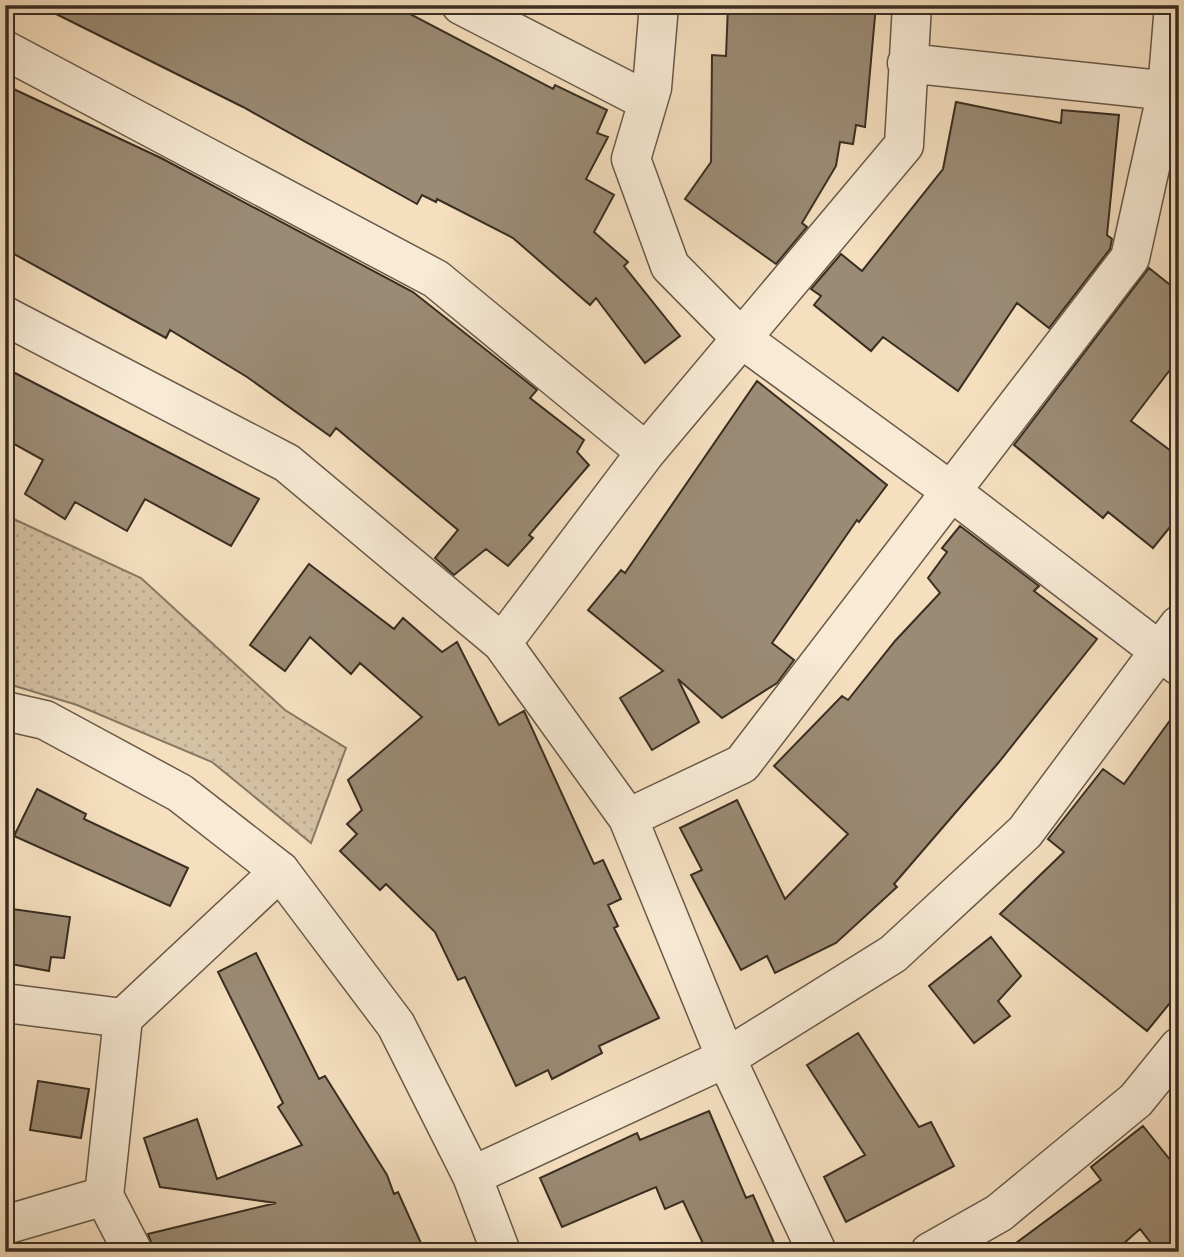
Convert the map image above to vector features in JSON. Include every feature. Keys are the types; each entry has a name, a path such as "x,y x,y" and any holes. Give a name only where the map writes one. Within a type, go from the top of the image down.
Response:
{"street":[{"path":"461,5 648,102"},
{"path":"472,1176 726,1058 893,954 1025,832 1172,647 742,339 670,266 631,159 652,88 659,5"},
{"path":"502,643 646,452 904,145 912,5"},
{"path":"628,818 742,764 1130,258 1173,92 1174,5"},
{"path":"5,50 436,279 646,452"},
{"path":"907,62 1173,92"},
{"path":"5,316 287,463 502,643 628,818 726,1058 817,1252"},
{"path":"5,711 46,720 180,793 280,871 396,1025 472,1176 501,1252"},
{"path":"133,1252 104,1196 123,1018 280,871"},
{"path":"5,1003 123,1018"},
{"path":"930,1252 999,1213 1020,1196 1136,1100 1179,1047"},
{"path":"5,1225 104,1196"}],"shaded area":[{"path":"5,515 141,578 285,710 346,748 311,843 212,762 77,705 5,683"}],"building":[{"path":"38,5 393,5 553,89 555,85 607,110 597,133 608,137 586,179 614,195 594,232 628,262 624,266 680,336 645,363 596,298 590,305 513,238 437,199 436,202 422,195 417,204 243,107"},
{"path":"728,5 876,5 865,127 856,125 853,144 840,142 836,166 802,223 807,227 776,264 685,199 711,162 712,55 726,56"},
{"path":"5,85 161,158 413,292 537,390 530,398 584,440 577,452 589,465 529,535 533,538 508,566 486,549 454,575 435,558 458,530 336,428 330,436 247,377 170,330 166,338 5,249"},
{"path":"956,102 1061,123 1062,110 1119,115 1107,235 1112,239 1110,249 1049,328 1017,303 958,391 883,337 871,351 814,305 821,296 811,289 841,254 862,271 943,169"},
{"path":"1149,268 1179,292 1179,358 1131,421 1179,457 1179,516 1153,548 1108,512 1103,518 1014,445"},
{"path":"15,373 259,499 231,546 145,499 127,531 75,502 65,519 25,494 43,460 5,439 5,393"},
{"path":"757,381 887,485 859,522 857,520 772,643 794,660 777,683 722,718 678,679 699,722 652,750 620,698 663,671 588,610 621,570 625,573"},
{"path":"960,526 1039,586 1034,591 1097,639 999,762 894,884 897,887 836,943 775,973 767,956 741,970 691,875 702,870 680,828 737,800 785,899 848,834 774,766 842,696 848,700 895,641 940,593 928,578 947,552 942,548"},
{"path":"309,564 394,629 403,618 442,652 457,642 499,725 524,711 594,864 603,860 621,899 608,905 618,926 614,928 659,1018 599,1046 602,1053 552,1079 548,1070 516,1086 465,977 458,980 435,932 386,884 380,890 340,851 357,834 347,824 362,810 348,780 422,717 360,663 351,674 310,637 285,671 250,645"},
{"path":"1179,708 1179,992 1147,1031 1000,914 1064,852 1048,839 1103,769 1124,784"},
{"path":"37,789 86,814 84,819 188,868 170,906 14,836"},
{"path":"5,908 70,917 64,958 51,957 49,971 5,963"},
{"path":"991,937 1021,976 998,1001 1010,1016 974,1043 929,986"},
{"path":"256,953 319,1079 325,1076 387,1175 394,1194 398,1192 425,1252 155,1252 148,1234 276,1203 160,1187 144,1138 197,1119 217,1179 302,1145 278,1107 283,1103 218,972"},
{"path":"858,1033 919,1127 931,1122 954,1166 846,1222 824,1177 865,1155 807,1065"},
{"path":"38,1081 89,1089 81,1138 30,1130"},
{"path":"709,1111 746,1198 753,1195 778,1252 707,1252 683,1201 665,1209 656,1187 562,1227 540,1178 637,1133 640,1140"},
{"path":"1143,1126 1179,1171 1179,1252 1158,1252 1140,1229 1114,1252 1004,1252 1101,1180 1091,1167"}]}
